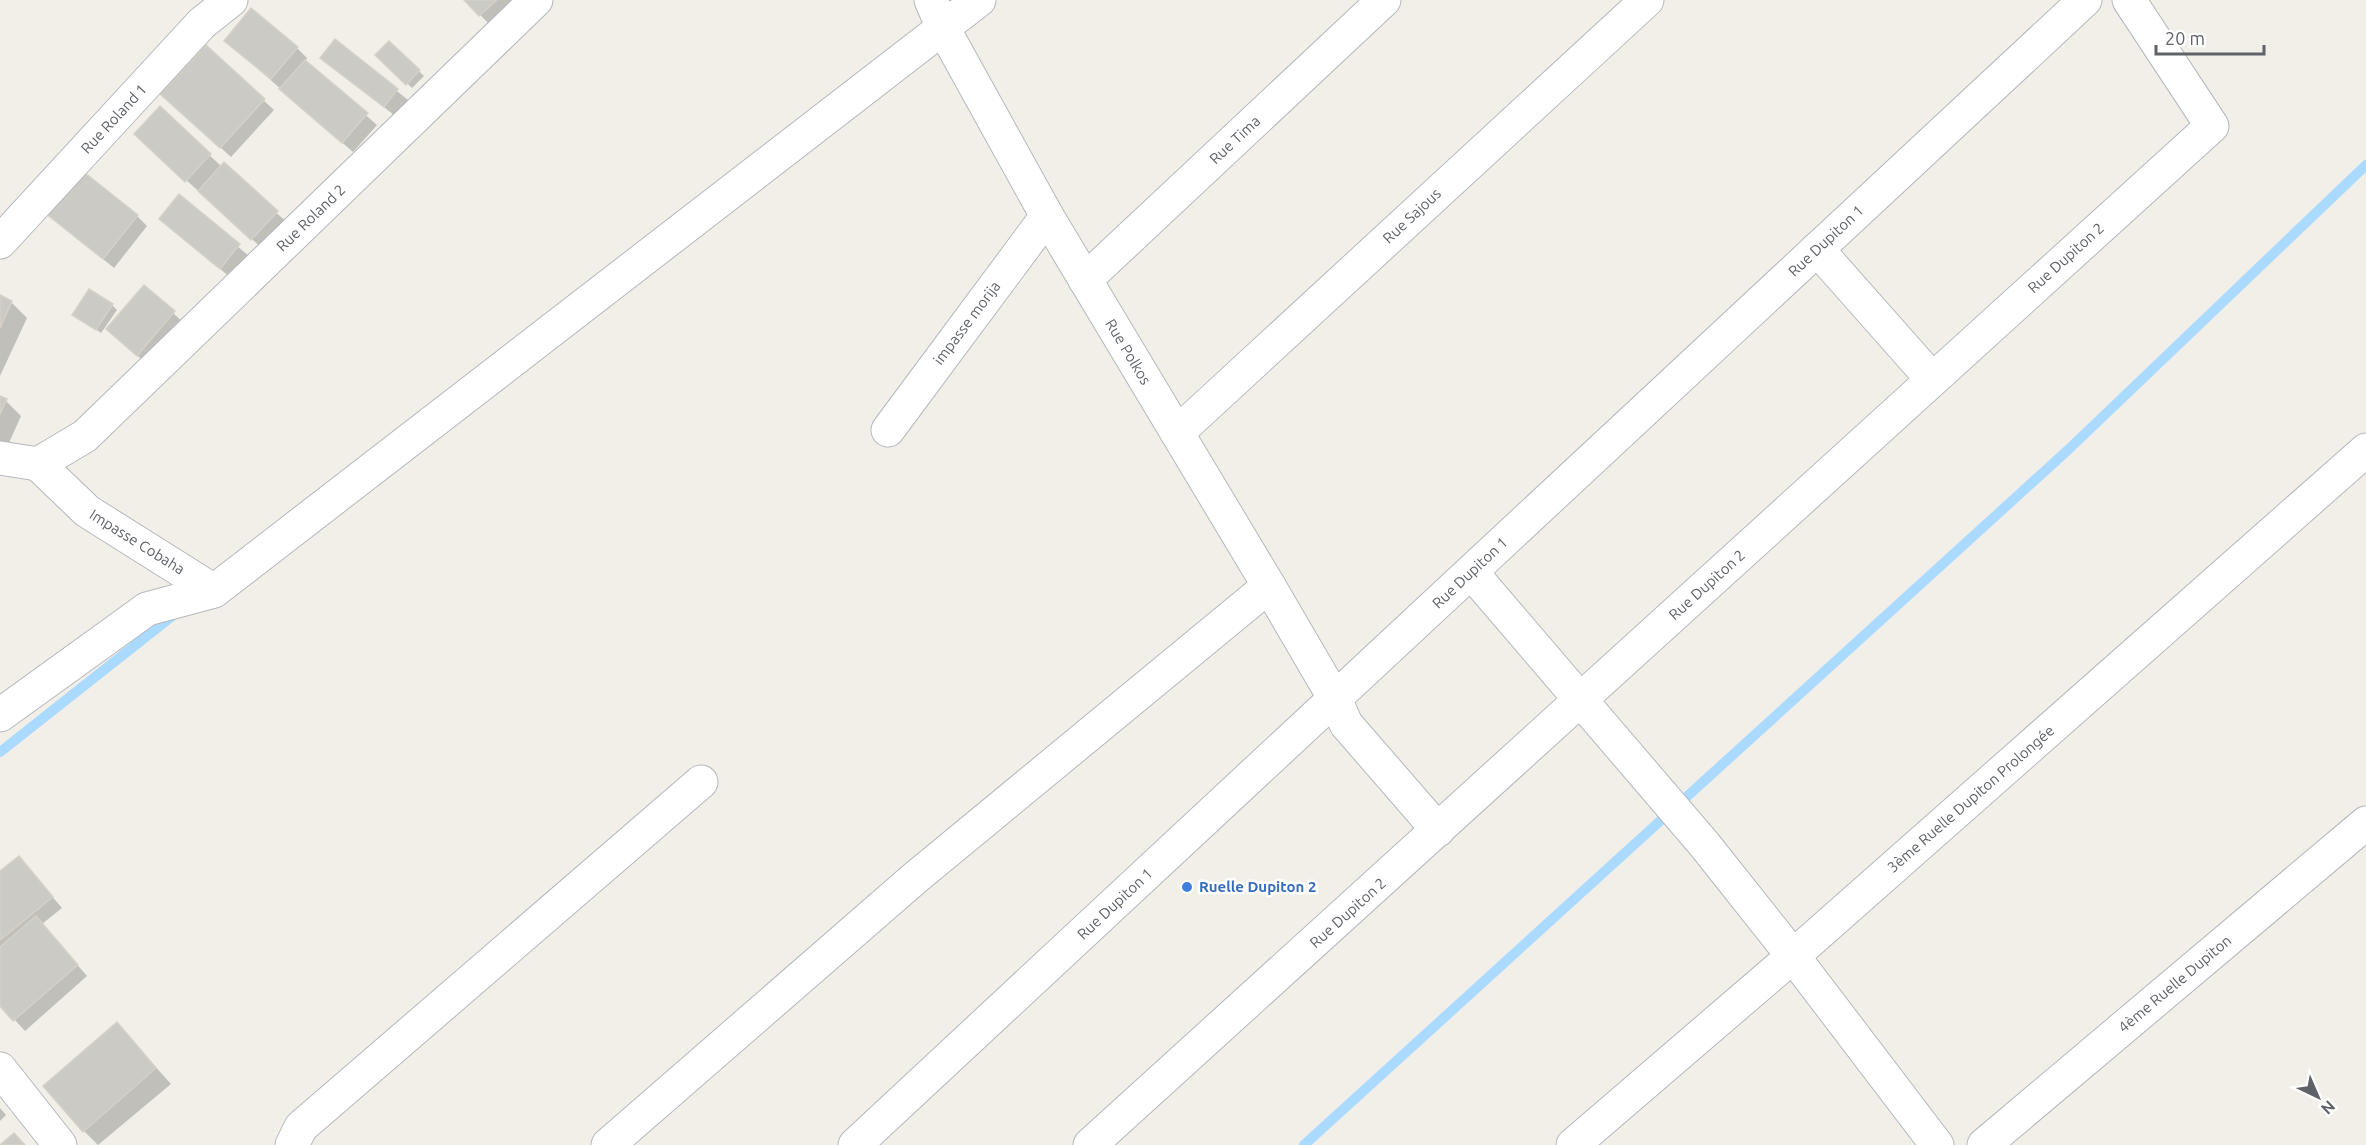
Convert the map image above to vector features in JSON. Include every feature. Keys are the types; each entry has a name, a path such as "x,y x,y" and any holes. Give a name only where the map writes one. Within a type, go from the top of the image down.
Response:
{"street":[{"name":"Rue Roland 1","path":"0,242 202,23 231,0"},
{"name":"Rue Roland 2","path":"38,464 85,436 536,0"},
{"path":"0,715 147,609 214,591 937,13 979,0"},
{"name":"Rue Tima","path":"1085,280 1384,0"},
{"name":"Rue Sajous","path":"1177,433 1647,0"},
{"name":"Rue Dupiton 1","path":"855,1145 2085,0"},
{"name":"Rue Dupiton 2","path":"1090,1145 2212,126 2129,0"},
{"name":"Rue Polkos","path":"937,13 1047,216 1269,586 1335,699 1346,724 1438,830"},
{"name":"impasse morija","path":"888,430 1047,216"},
{"path":"1817,249 1932,379"},
{"name":"3ème Ruelle Dupiton Prolongée","path":"1573,1145 1793,956 2366,450"},
{"path":"0,458 38,464"},
{"name":"Impasse Cobaha","path":"38,464 87,511 214,591"},
{"path":"1471,572 1704,844 1793,956 1937,1145"},
{"path":"608,1145 915,878 1269,586"},
{"path":"292,1145 301,1127 700,782"},
{"name":"4ème Ruelle Dupiton","path":"1984,1145 2366,823"},
{"path":"0,1069 60,1145"}],"building":[{"path":"464,0 497,0 479,16"},
{"path":"251,8 298,47 271,79 224,41"},
{"path":"335,39 398,89 384,107 320,58"},
{"path":"389,41 420,70 406,85 375,55"},
{"path":"206,45 265,99 220,148 160,94"},
{"path":"305,60 368,113 342,143 279,89"},
{"path":"160,106 211,154 185,182 134,134"},
{"path":"224,162 278,211 251,240 198,191"},
{"path":"80,169 138,215 103,259 45,213"},
{"path":"179,194 240,244 220,269 159,219"},
{"path":"144,285 175,311 137,356 106,329"},
{"path":"89,289 113,304 96,330 72,315"},
{"path":"0,295 12,301 0,328"},
{"path":"0,396 7,399 0,414"},
{"path":"19,856 53,897 0,940 0,871"},
{"path":"36,916 78,965 13,1021 0,1006 0,947"},
{"path":"117,1022 156,1068 83,1132 43,1086"},
{"path":"14,1133 25,1145 0,1145"}],"waterway":[{"path":"1304,1145 2069,449 2366,165"},
{"path":"0,752 176,613"}],"place":[{"name":"Ruelle Dupiton 2","path":"1187,887"}]}
